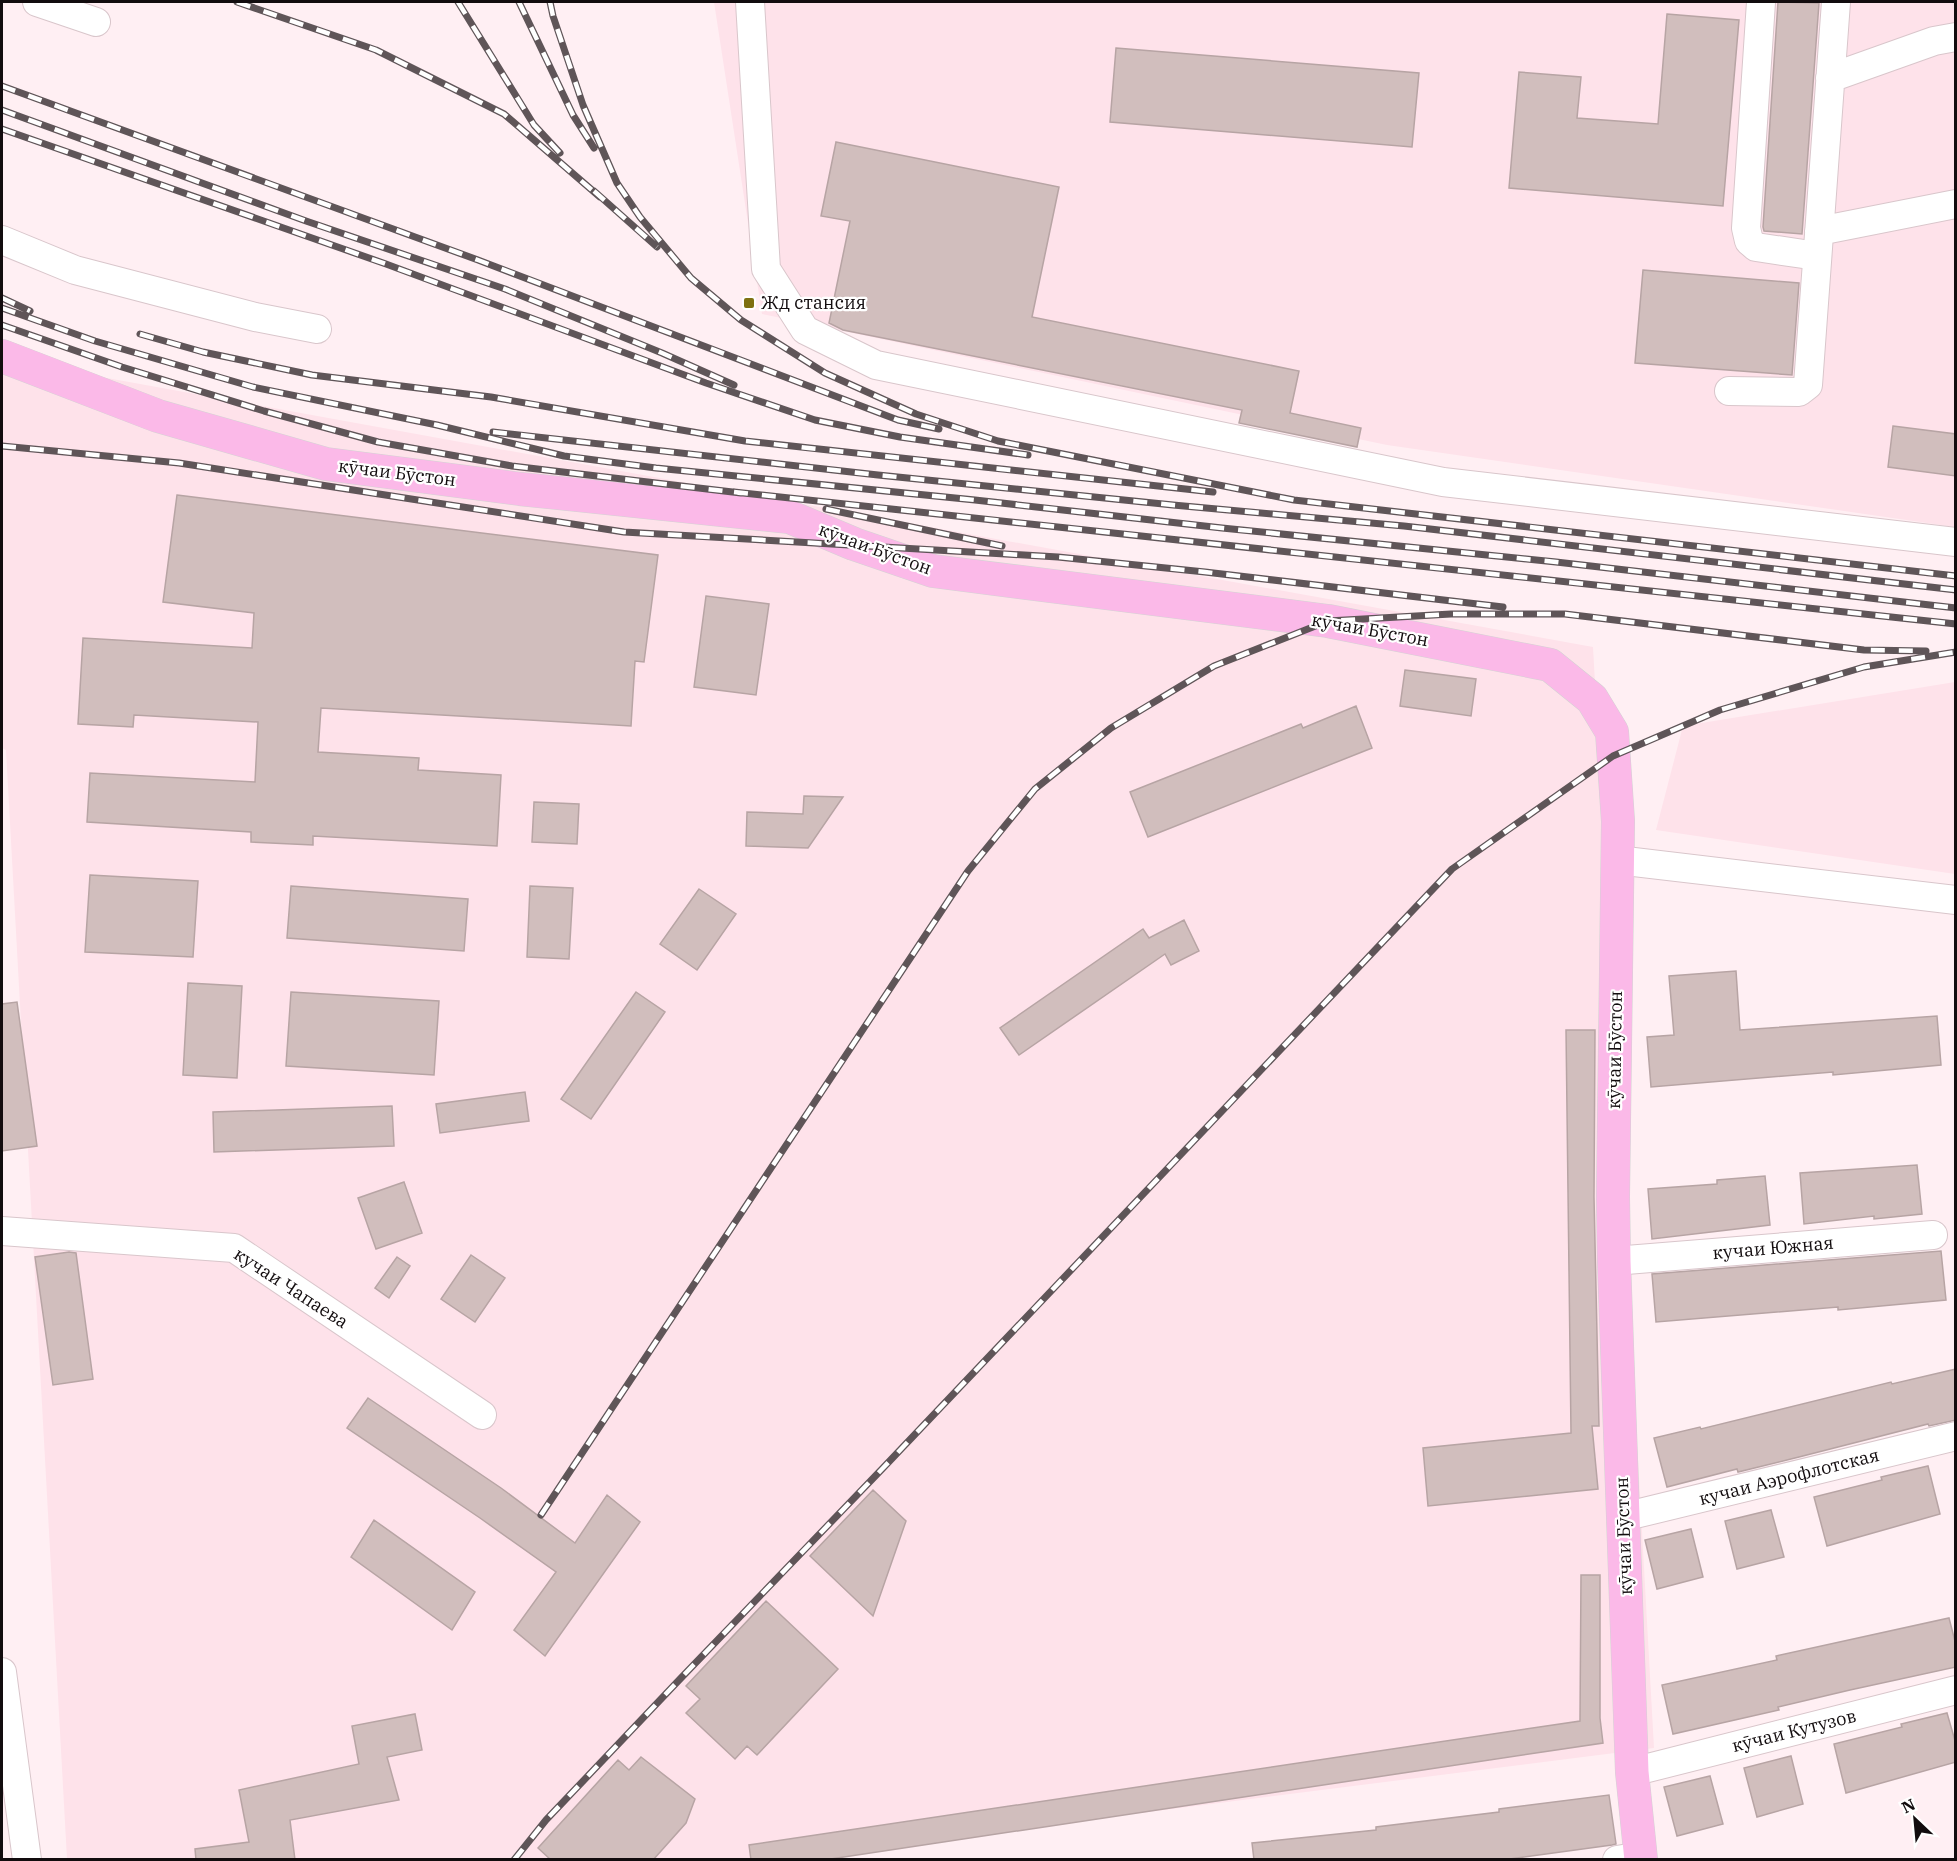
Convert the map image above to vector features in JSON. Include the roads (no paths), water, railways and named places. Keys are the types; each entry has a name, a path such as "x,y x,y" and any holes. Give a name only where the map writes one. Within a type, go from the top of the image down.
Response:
{"main road":[{"name":"кӯчаи Бӯстон","path":"2,356 158,416 326,464 520,489 790,517 854,544 933,571 1328,621 1550,665 1592,699 1611,732 1618,821 1612,1197 1633,1858"}],"street":[{"path":"37,2 96,22"},
{"path":"750,2 766,269 805,330 876,365 1443,482 1956,542"},
{"path":"1761,2 1746,228 1749,241 1756,247 1818,243 1956,204"},
{"path":"1729,391 1799,392 1808,385 1836,2"},
{"path":"1830,78 1934,41 1956,37"},
{"path":"2,240 75,270 255,317 317,329"},
{"path":"1617,860 1956,900"},
{"name":"кучаи Чапаева","path":"2,1231 234,1248 482,1415"},
{"name":"кучаи Южная","path":"1614,1261 1933,1235"},
{"name":"кучаи Аэрофлотская","path":"1623,1517 1956,1436"},
{"path":"2,1672 27,1860"},
{"name":"кӯчаи Кутузов","path":"1632,1772 1956,1690"}],"railway":[{"path":"237,2 376,50 504,114 600,197"},
{"path":"458,2 534,125 560,153"},
{"path":"519,2 573,115 594,148"},
{"path":"550,2 583,105 617,183 640,217 691,278 741,320 825,373 916,414 998,441 1294,500 1956,576"},
{"path":"2,86 478,260 898,420 939,429"},
{"path":"2,110 306,221 505,289 734,385"},
{"path":"2,129 386,264 706,383 815,420 900,437 1028,455"},
{"path":"594,191 657,247"},
{"path":"2,298 30,311"},
{"path":"2,308 95,341 253,387 437,425 564,456 656,468 1556,562 1956,608"},
{"path":"2,325 122,367 264,411 378,442 512,466 741,493"},
{"path":"140,334 203,352 312,375 491,397 745,441 1213,492"},
{"path":"493,432 878,475 1404,526 1956,590"},
{"path":"2,446 179,463 624,532 1058,557 1503,607"},
{"path":"734,492 1956,624"},
{"path":"826,509 1002,546"},
{"path":"541,1515 968,871 1035,789 1111,728 1214,666 1328,621 1451,614 1565,614 1864,650 1926,651"},
{"path":"514,1860 546,1820 1452,869 1613,756 1720,710 1864,667 1956,652"}],"place":[{"name":"Жд стансия","path":"749,303"}]}
